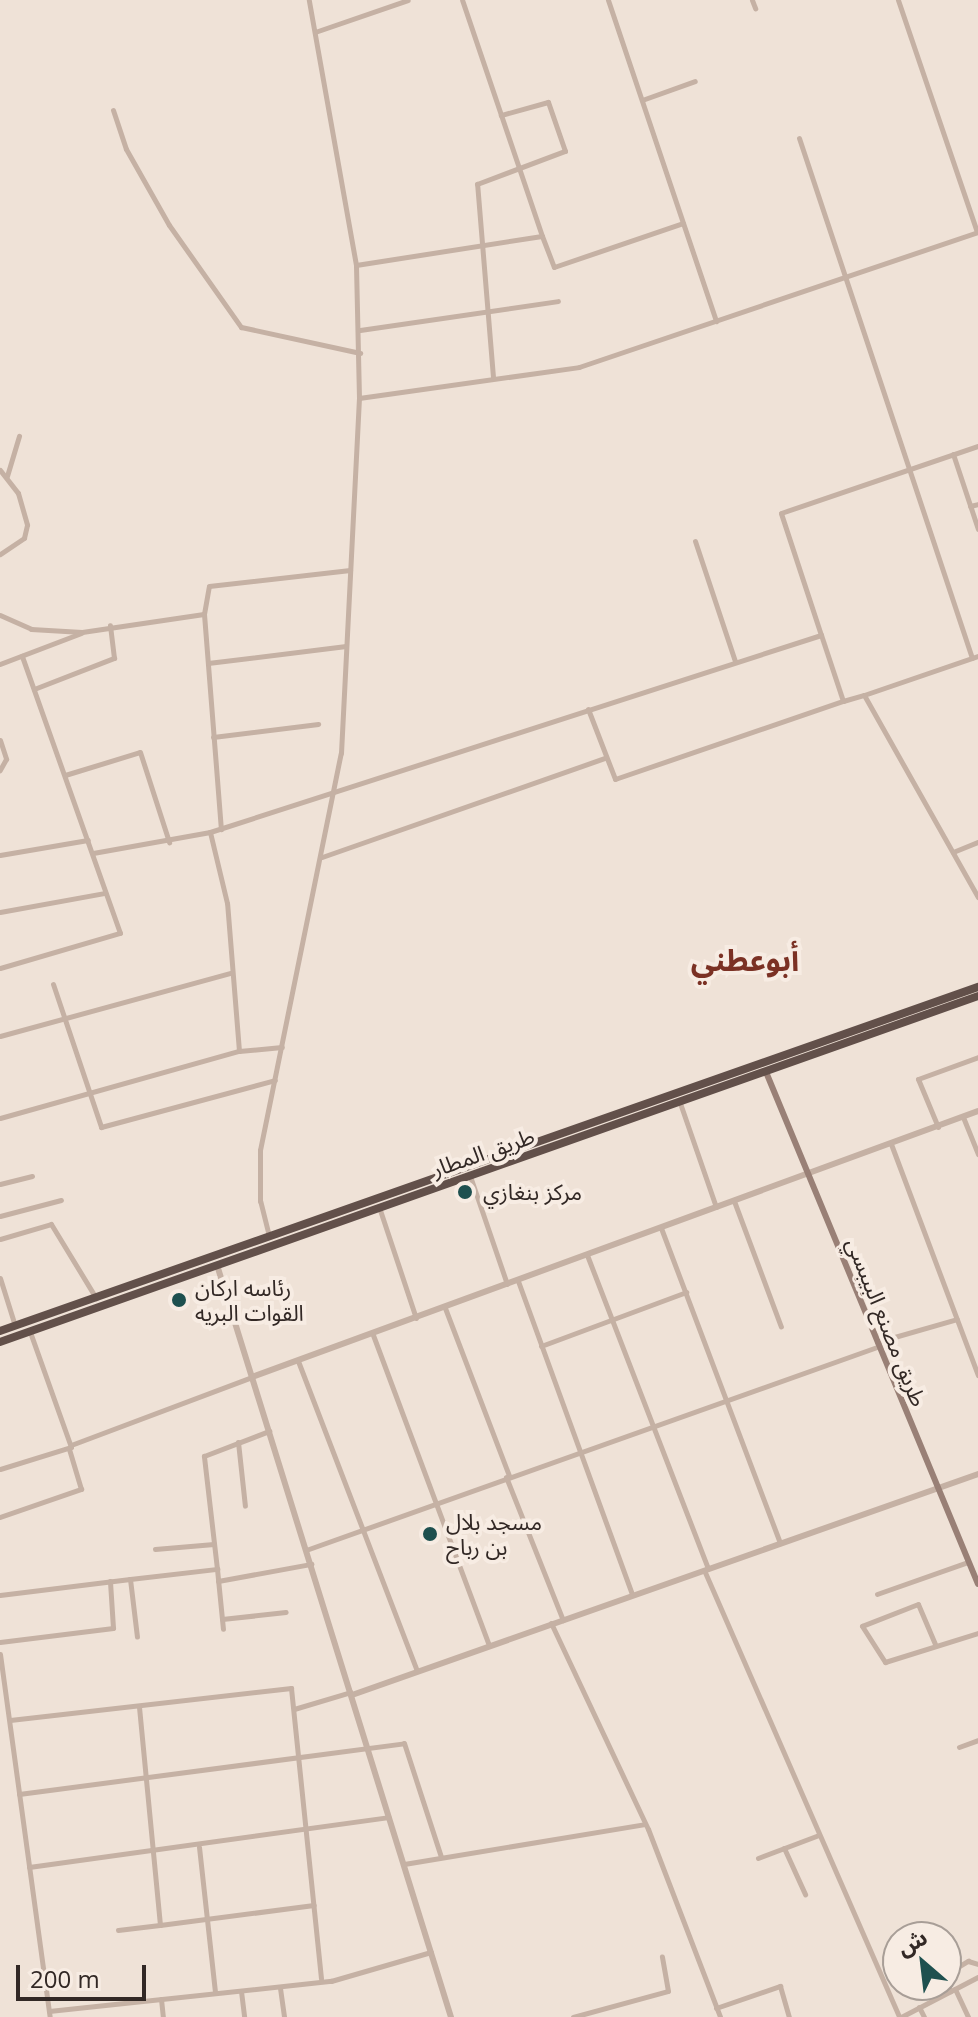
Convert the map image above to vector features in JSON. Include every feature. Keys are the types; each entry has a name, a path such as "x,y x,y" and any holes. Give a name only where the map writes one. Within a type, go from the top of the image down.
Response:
{"highway":[{"name":"طريق المطار","path":"0,1342 766,1072 957,999 978,987"},
{"name":"طريق المطار","path":"0,1331 957,999 978,996"}],"main road":[{"name":"طريق مصنع البيبسي","path":"766,1072 935,1489 978,1584"}],"street":[{"path":"269,1236 259,1164 335,792 359,398 360,330 356,265 309,0"},
{"path":"315,32 408,0"},
{"path":"462,0 554,267 683,223"},
{"path":"608,0 716,321"},
{"path":"752,0 755,8"},
{"path":"359,398 579,367 978,232 898,0"},
{"path":"642,100 695,81"},
{"path":"493,377 478,182 520,173 564,153 550,104 501,115"},
{"path":"113,110 126,149 169,225 241,327 360,353"},
{"path":"588,709 613,779 975,657 909,470 799,138"},
{"path":"356,265 542,236"},
{"path":"360,330 558,301"},
{"path":"7,476 19,436"},
{"path":"843,701 781,513 978,446"},
{"path":"953,454 978,529"},
{"path":"0,470 7,476 26,533 0,554"},
{"path":"970,506 978,504"},
{"path":"695,541 735,661"},
{"path":"221,829 204,614 209,586 350,570"},
{"path":"0,664 82,632 110,625 204,614"},
{"path":"0,615 31,629 82,632"},
{"path":"34,689 114,658 110,625"},
{"path":"93,853 169,842 221,829 821,635"},
{"path":"208,663 346,646"},
{"path":"0,968 120,933 22,656"},
{"path":"864,695 978,895"},
{"path":"213,737 318,724"},
{"path":"0,740 6,759 0,770"},
{"path":"65,775 140,752 169,842"},
{"path":"321,857 604,758"},
{"path":"210,832 227,903 239,1051"},
{"path":"0,855 88,840"},
{"path":"953,852 978,842"},
{"path":"0,912 105,893"},
{"path":"0,1036 231,973"},
{"path":"53,984 87,1093 101,1127 275,1080"},
{"path":"0,1118 239,1051 282,1047"},
{"path":"938,1127 918,1079 978,1057"},
{"path":"679,1102 716,1207"},
{"path":"0,1469 70,1447 252,1377 978,1111"},
{"path":"963,1117 978,1154"},
{"path":"891,1144 978,1375"},
{"path":"470,1175 508,1285"},
{"path":"0,1184 32,1176"},
{"path":"0,1216 61,1200"},
{"path":"734,1201 781,1327"},
{"path":"379,1207 416,1319"},
{"path":"0,1239 51,1224 96,1298"},
{"path":"661,1228 780,1543"},
{"path":"587,1255 654,1425 706,1569 898,2016 931,2001"},
{"path":"217,1265 451,2017"},
{"path":"0,1278 15,1326"},
{"path":"518,1281 632,1594"},
{"path":"541,1346 686,1292"},
{"path":"445,1308 563,1620"},
{"path":"306,1550 580,1450 957,1319"},
{"path":"0,1517 81,1489 70,1447 30,1332"},
{"path":"373,1335 489,1645"},
{"path":"298,1361 417,1671"},
{"path":"223,1629 204,1456 269,1431"},
{"path":"238,1442 245,1506"},
{"path":"294,1709 417,1671 978,1474"},
{"path":"155,1549 214,1544"},
{"path":"877,1594 968,1562"},
{"path":"218,1581 311,1564"},
{"path":"0,1595 217,1569"},
{"path":"130,1579 137,1637"},
{"path":"0,1642 112,1628 110,1581"},
{"path":"935,1644 918,1604 862,1626 885,1662 978,1633"},
{"path":"222,1619 286,1612"},
{"path":"551,1623 645,1824 720,2017"},
{"path":"0,1654 50,2014 215,1992 280,1988 431,1952"},
{"path":"10,1720 289,1687 294,1709 321,1978"},
{"path":"139,1706 160,1925"},
{"path":"959,1747 978,1740"},
{"path":"19,1794 408,1745 441,1857"},
{"path":"29,1867 199,1847 389,1817"},
{"path":"404,1864 645,1824"},
{"path":"758,1858 819,1835"},
{"path":"199,1847 215,1992"},
{"path":"784,1848 805,1894"},
{"path":"118,1930 314,1905"},
{"path":"573,2017 668,1991 662,1957"},
{"path":"716,2008 780,1986 789,2017"},
{"path":"280,1988 284,2017"},
{"path":"241,1991 244,2017"},
{"path":"161,1999 163,2017"},
{"path":"919,2007 924,2017"}],"place":[{"name":"مركز بنغازي","path":"465,1192"},
{"name":"رئاسه اركان القوات البريه","path":"179,1300"},
{"name":"مسجد بلال بن رباح","path":"430,1534"}],"district":[{"name":"أبوعطني","path":"745,960"}]}
